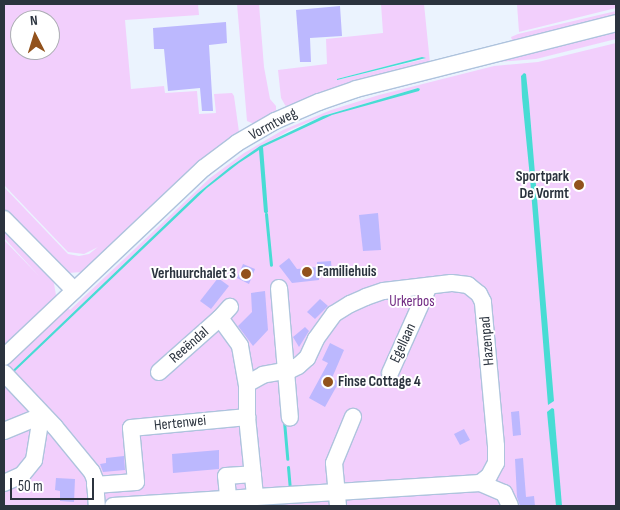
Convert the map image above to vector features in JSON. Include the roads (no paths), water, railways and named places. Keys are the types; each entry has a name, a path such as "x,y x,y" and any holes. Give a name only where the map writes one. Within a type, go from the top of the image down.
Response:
{"street":[{"name":"Vormtweg","path":"4,357 212,161 246,138 280,119 319,102 356,90 616,23"},
{"path":"4,219 74,290"},
{"name":"Hazenpad","path":"286,371 307,358 325,324 341,308 383,291 451,283 468,285 479,294 483,302 496,446 496,463 489,476 480,483"},
{"name":"Egellaan","path":"390,372 429,286"},
{"path":"279,288 290,418"},
{"name":"Reeëndal","path":"159,372 225,313 240,346 247,384 255,496"},
{"path":"247,384 263,375 286,371"},
{"path":"4,373 92,472 97,506"},
{"path":"4,431 42,416"},
{"path":"4,483 22,475 34,460 42,416"},
{"name":"Hertenwei","path":"136,482 132,428 248,417"},
{"path":"337,499 334,463 352,417"},
{"path":"228,497 226,476 253,474"},
{"path":"95,485 136,482 139,505"},
{"path":"113,506 255,496 290,495 337,499 480,483 504,493 510,506"}],"waterway":[{"path":"266,214 271,265"},
{"path":"284,421 287,459"},
{"path":"288,467 290,489"}],"place":[{"name":"Sportpark De Vormt","path":"579,185"},
{"name":"Familiehuis","path":"307,272"},
{"name":"Verhuurchalet 3","path":"246,274"},
{"name":"Finse Cottage 4","path":"328,382"}],"park label":[{"name":"Urkerbos","path":"412,302"}]}
